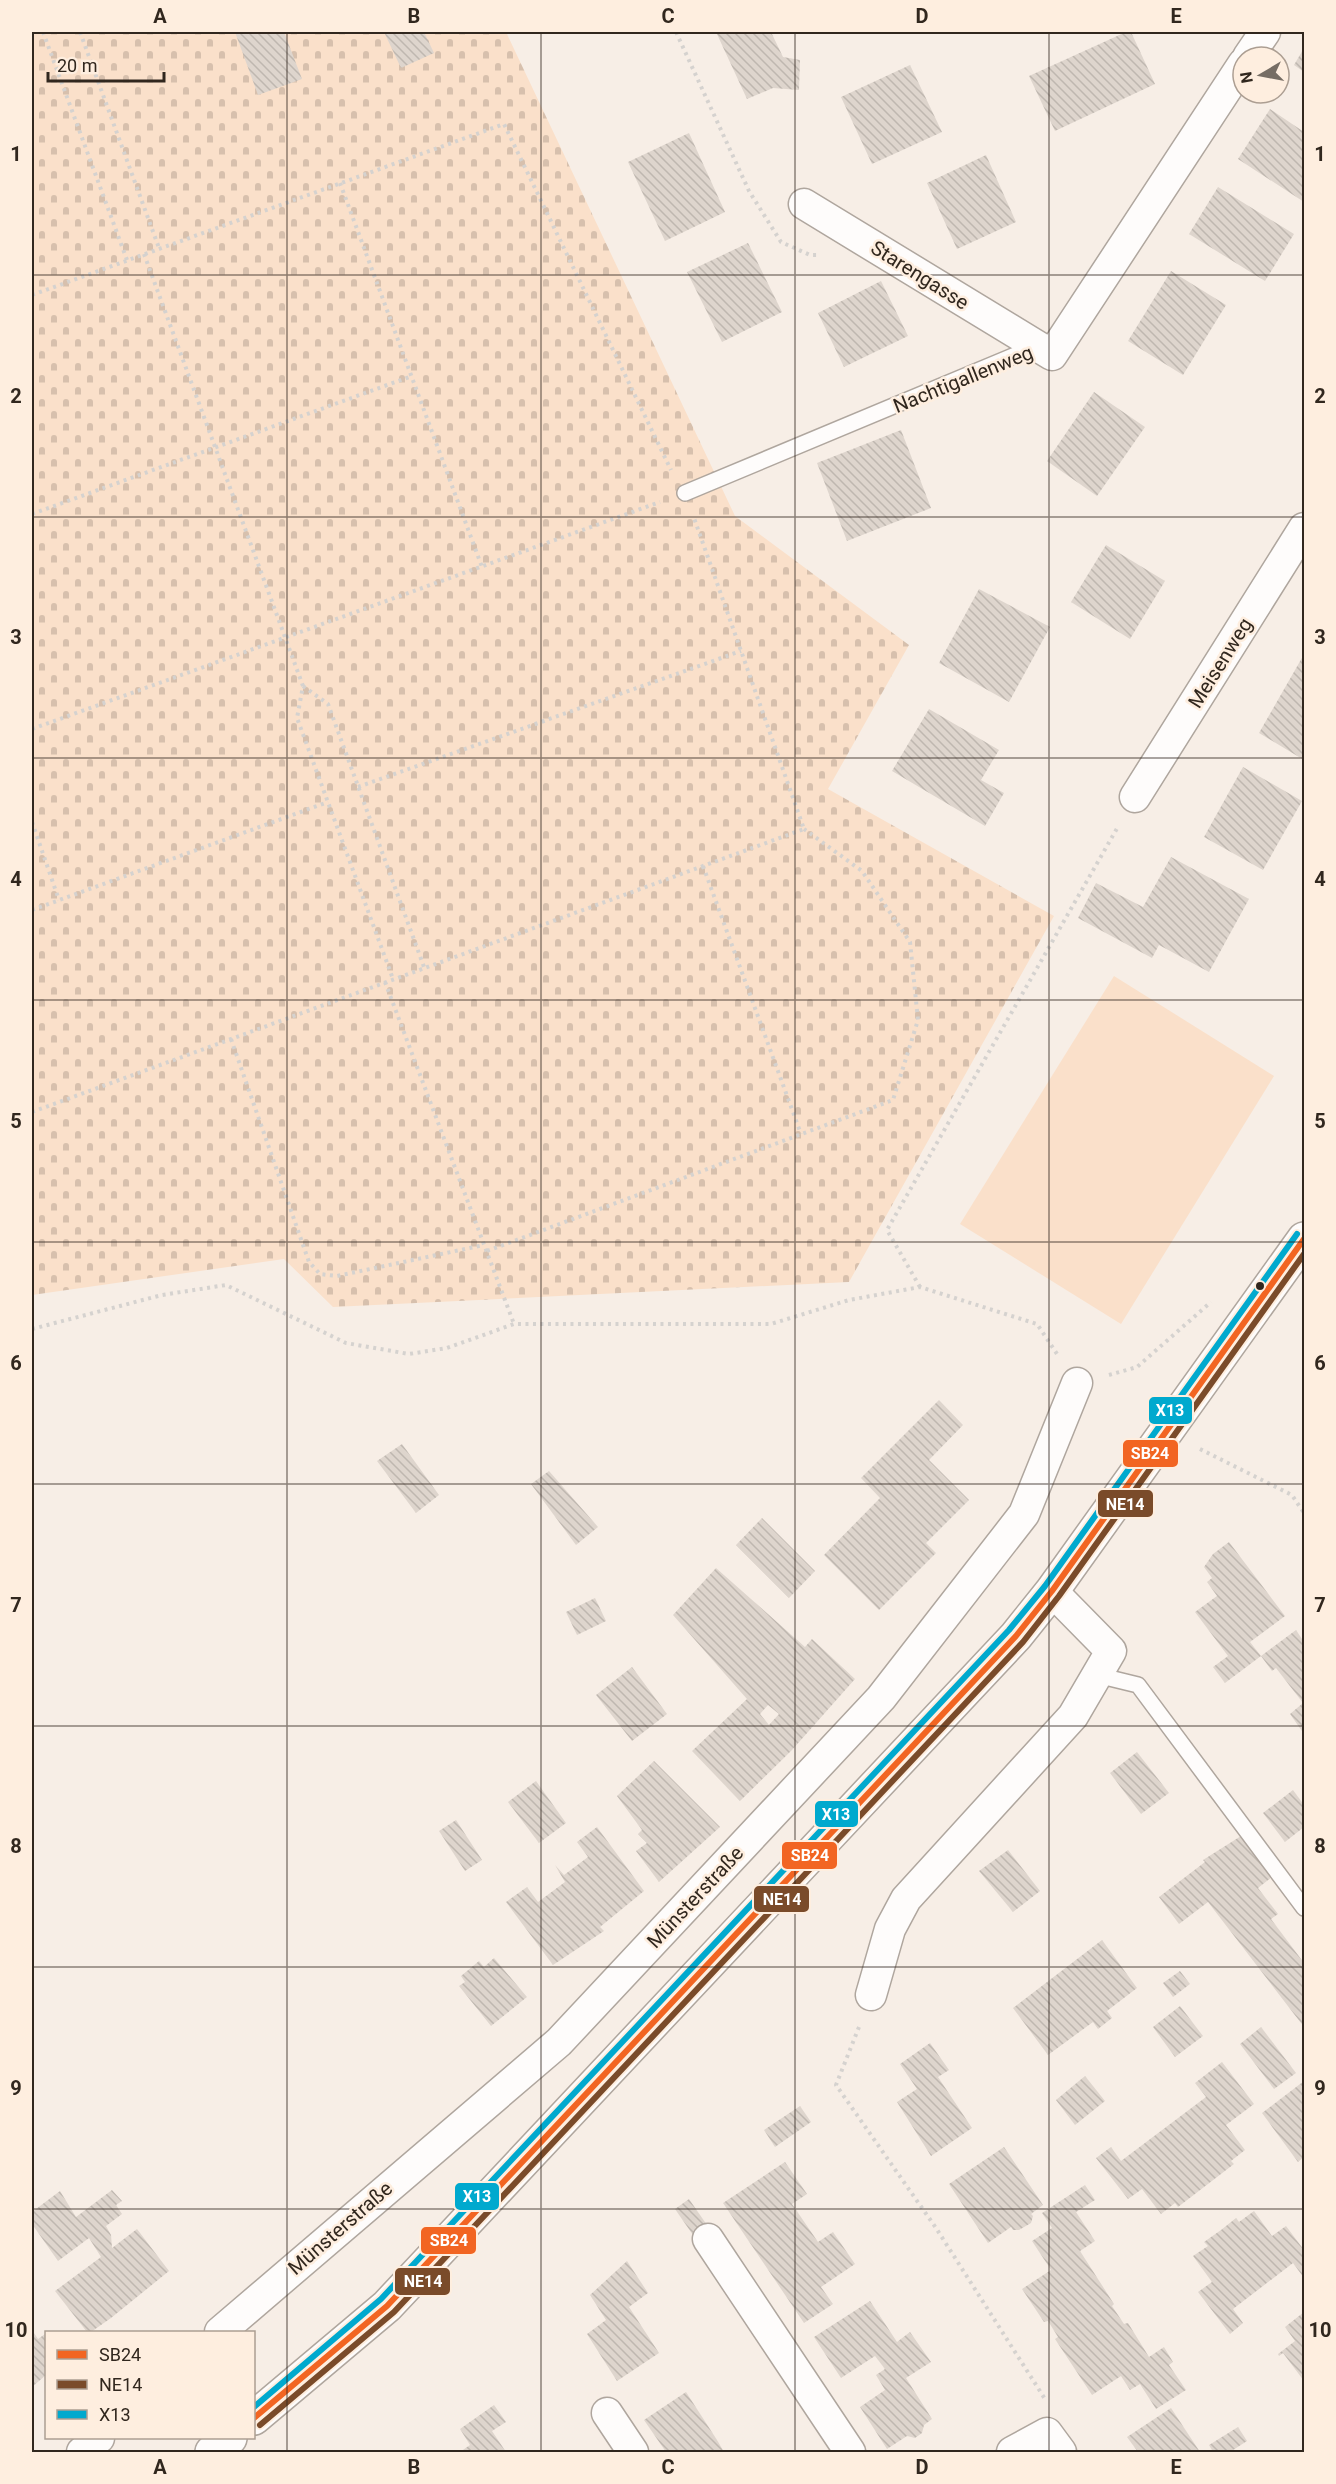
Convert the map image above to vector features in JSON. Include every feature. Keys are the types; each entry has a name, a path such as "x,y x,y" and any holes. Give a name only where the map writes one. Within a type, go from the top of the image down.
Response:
{"main road":[{"path":"255,2417 387,2306 1016,1636 1052,1591 1305,1239"},
{"path":"212,2452 229,2439"}],"street":[{"path":"1256,45 1264,32"},
{"name":"Nachtigallenweg","path":"1037,346 1052,355 1231,82"},
{"name":"Starengasse","path":"804,204 1037,346"},
{"name":"Meisenweg","path":"1134,797 1305,528"},
{"name":"Münsterstraße","path":"221,2331 559,2042 881,1698 1024,1514 1077,1383"},
{"path":"871,1995 890,1929 906,1899 1073,1716 1111,1651 1052,1591"},
{"path":"708,2239 850,2452"},
{"path":"607,2413 633,2452"},
{"path":"82,2452 98,2439"},
{"path":"1012,2452 1054,2443"}],"lane":[{"name":"Nachtigallenweg","path":"685,494 1037,346"},
{"path":"1097,1675 1138,1685 1305,1908"}],"path":[{"path":"43,32 127,260"},
{"path":"81,32 159,248"},
{"path":"676,32 749,191"},
{"path":"32,295 504,124 666,462 685,494 804,829 862,871 910,942 918,1020 893,1100 487,1251"},
{"path":"340,183 482,567"},
{"path":"144,254 303,686 297,718 393,979"},
{"path":"32,514 412,376"},
{"path":"32,729 685,494"},
{"path":"358,786 741,651"},
{"path":"303,686 328,704 424,968"},
{"path":"920,1287 887,1230 1134,797"},
{"path":"32,910 328,802"},
{"path":"32,822 59,900"},
{"path":"32,1112 804,829"},
{"path":"703,866 801,1134"},
{"path":"385,982 514,1324"},
{"path":"231,1039 309,1262 320,1274 337,1275 484,1245"},
{"path":"32,1329 162,1295 226,1285 346,1343 409,1354 447,1348 514,1324 771,1324 849,1300 920,1287 1037,1324 1077,1383 1137,1367 1215,1299 1254,1311"},
{"path":"1166,1432 1292,1495 1305,1513"},
{"path":"871,1995 836,2085 936,2228 1045,2399 1054,2443"}],"green space":[{"path":"32,32 506,32 735,516 909,645 828,789 1054,916 849,1282 333,1307 284,1259 32,1295"},
{"path":"1114,976 1274,1076 1121,1324 960,1224"}],"building":[{"path":"235,32 284,32 302,79 258,95"},
{"path":"384,32 424,32 434,53 401,68"},
{"path":"716,32 771,32 783,57 800,60 799,90 773,88 747,99"},
{"path":"1126,32 1131,32 1155,84 1055,131 1029,76"},
{"path":"1304,48 1304,72 1294,65"},
{"path":"910,65 942,132 872,164 841,97"},
{"path":"1270,109 1304,132 1304,202 1238,159"},
{"path":"689,133 725,212 665,241 628,162"},
{"path":"986,155 1016,222 957,249 927,183"},
{"path":"1218,187 1294,234 1265,281 1189,234"},
{"path":"748,243 782,312 722,342 687,272"},
{"path":"1171,271 1226,305 1183,375 1128,341"},
{"path":"881,281 908,336 844,367 818,313"},
{"path":"1094,392 1145,427 1097,496 1047,461"},
{"path":"901,430 931,508 847,541 817,463"},
{"path":"1106,545 1165,581 1130,639 1071,602"},
{"path":"979,589 1050,627 1009,702 939,663"},
{"path":"1304,657 1304,760 1259,733"},
{"path":"929,709 999,750 981,780 1004,793 985,826 892,771"},
{"path":"1243,767 1302,801 1263,870 1204,837"},
{"path":"1171,857 1249,899 1209,972 1159,945 1152,958 1078,918 1096,883 1143,907"},
{"path":"939,1400 963,1425 929,1460 969,1500 926,1543 936,1553 879,1610 824,1555 880,1498 861,1478"},
{"path":"402,1444 439,1495 416,1513 377,1461"},
{"path":"549,1471 598,1527 576,1545 531,1484"},
{"path":"762,1518 815,1571 789,1598 736,1545"},
{"path":"1229,1542 1285,1616 1250,1642 1261,1656 1225,1683 1213,1667 1228,1656 1195,1612 1217,1596 1207,1582 1212,1578 1204,1567 1213,1554"},
{"path":"716,1568 805,1647 812,1639 855,1679 792,1750 740,1801 692,1751 747,1699 673,1615","holes":["768,1705 779,1714 769,1725 760,1714"]},
{"path":"595,1598 606,1621 577,1635 566,1612"},
{"path":"1296,1630 1304,1642 1304,1734 1290,1714 1303,1703 1276,1668 1272,1671 1261,1656"},
{"path":"632,1667 667,1714 632,1741 596,1695"},
{"path":"1137,1752 1169,1793 1141,1814 1110,1773"},
{"path":"654,1761 720,1827 659,1882 636,1851 647,1843 638,1834 642,1830 617,1796"},
{"path":"536,1781 566,1823 539,1843 508,1802"},
{"path":"1293,1790 1304,1805 1304,1827 1285,1842 1263,1813"},
{"path":"456,1820 482,1860 465,1871 439,1831"},
{"path":"597,1827 644,1891 600,1927 604,1931 553,1965 506,1902 527,1887 538,1902 565,1882 555,1865 564,1875 588,1857 577,1842"},
{"path":"1241,1836 1272,1877 1258,1888 1278,1914 1271,1919 1304,1963 1304,2027 1208,1902 1179,1924 1159,1897 1205,1862 1203,1860"},
{"path":"1008,1850 1040,1891 1013,1912 979,1871"},
{"path":"1102,1940 1137,1988 1107,2011 1112,2018 1098,2029 1093,2022 1048,2055 1013,2008"},
{"path":"494,1958 527,1997 491,2026 459,1986 465,1982 461,1976 479,1961 484,1967"},
{"path":"1180,1971 1190,1984 1173,1997 1163,1983"},
{"path":"1180,2006 1203,2036 1175,2057 1153,2027"},
{"path":"1261,2027 1296,2073 1274,2089 1240,2044"},
{"path":"930,2043 949,2070 938,2077 972,2128 931,2156 897,2102 917,2089 900,2064"},
{"path":"1222,2062 1254,2104 1226,2125 1245,2150 1231,2161 1234,2164 1178,2207 1175,2203 1161,2214 1142,2189 1128,2199 1096,2158 1111,2147 1121,2161 1206,2097 1195,2083"},
{"path":"1085,2076 1105,2101 1075,2125 1056,2100"},
{"path":"1304,2081 1304,2157 1298,2162 1262,2113"},
{"path":"800,2106 811,2122 775,2147 764,2130"},
{"path":"1004,2147 1043,2205 1031,2214 1033,2216 1031,2223 1019,2230 1013,2230 1011,2227 988,2243 949,2184"},
{"path":"785,2162 807,2194 792,2204 818,2242 833,2232 855,2264 821,2287 833,2304 804,2323 723,2203"},
{"path":"1085,2185 1095,2200 1076,2212 1095,2241 1080,2251 1114,2304 1112,2306 1124,2324 1128,2323 1149,2357 1164,2347 1173,2362 1169,2365 1186,2390 1156,2409 1140,2384 1130,2390 1121,2376 1092,2395 1055,2339 1058,2337 1048,2321 1044,2322 1022,2289 1051,2270 1032,2241 1052,2228 1042,2213"},
{"path":"112,2190 122,2201 116,2205 122,2214 106,2226 111,2235 112,2248 137,2229 169,2271 92,2331 86,2331 55,2291 101,2257 89,2238 58,2261 32,2224 32,2212 60,2191 76,2217"},
{"path":"689,2199 709,2228 695,2238 675,2209"},
{"path":"1254,2211 1272,2236 1286,2226 1304,2250 1304,2278 1293,2263 1233,2309 1243,2323 1230,2334 1198,2292 1212,2282 1193,2256 1208,2246 1204,2242 1236,2218 1239,2222"},
{"path":"627,2261 648,2293 629,2307 659,2353 617,2381 587,2334 606,2320 590,2295"},
{"path":"870,2301 897,2342 910,2332 931,2362 906,2378 932,2419 924,2425 922,2433 915,2438 907,2436 887,2449 860,2407 885,2390 876,2375 885,2369 875,2356 841,2378 814,2337"},
{"path":"1304,2312 1304,2381 1283,2353 1279,2356 1278,2354 1295,2341 1285,2327"},
{"path":"32,2330 38,2339 45,2334 45,2376 32,2387"},
{"path":"686,2392 724,2452 666,2452 644,2420"},
{"path":"494,2405 506,2422 492,2431 506,2452 460,2452 470,2445 460,2429"},
{"path":"1171,2408 1200,2452 1138,2452 1127,2437"},
{"path":"1238,2427 1247,2441 1230,2452 1213,2452 1209,2445"}],"transit line":[{"name":"X13","path":"255,2406 381,2299 1009,1630 1045,1586 1297,1234"},
{"name":"SB24","path":"255,2417 387,2306 1016,1636 1052,1591 1304,1239"},
{"name":"NE14","path":"260,2425 394,2312 1023,1642 1059,1596 1304,1254"}]}
